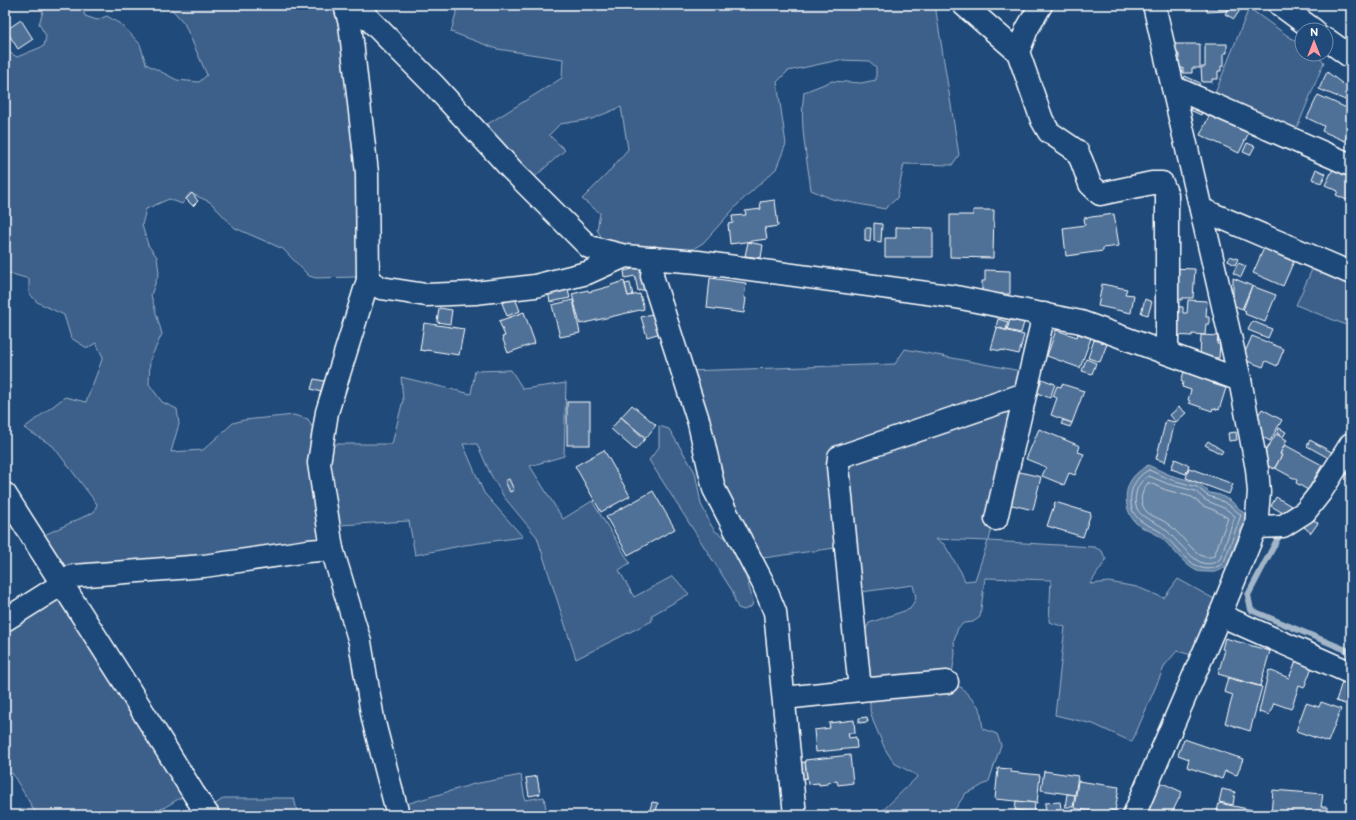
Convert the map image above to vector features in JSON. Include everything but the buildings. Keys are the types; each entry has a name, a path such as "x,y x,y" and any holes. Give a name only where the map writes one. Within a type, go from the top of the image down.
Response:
{"street":[{"path":"346,5 350,24 367,173 368,280 327,412 319,463 332,549 360,642 373,719 398,815"},
{"path":"355,5 433,84 512,170 589,247 625,256 698,262 956,297 1044,314 1081,322 1167,352 1240,380"},
{"path":"964,5 1018,52 1042,120 1049,132 1077,151 1090,184 1100,194 1152,184 1162,184 1167,195 1167,352"},
{"path":"1018,52 1027,29 1041,5"},
{"path":"1134,815 1256,527 1259,492 1257,469 1240,380 1154,5"},
{"path":"1280,5 1303,22"},
{"path":"1334,44 1351,57"},
{"path":"1172,87 1351,166"},
{"path":"1201,209 1351,273"},
{"path":"368,280 381,288 426,295 475,293 535,286 572,277 587,273 625,256"},
{"path":"654,258 652,276 699,423 714,489 763,582 775,612 795,815"},
{"path":"996,519 1044,314"},
{"path":"860,690 838,466 839,457 1025,394"},
{"path":"1256,527 1283,526 1305,512 1320,493 1351,444"},
{"path":"5,494 208,815"},
{"path":"5,620 60,582 74,576 204,566 332,549"},
{"path":"1220,615 1351,673"},
{"path":"784,698 947,682"}],"shaded area":[{"path":"45,5 82,5 85,16 97,20 107,16 122,25 140,44 146,64 177,80 199,82 207,75 184,23 168,5 335,5 341,14 360,177 360,272 356,277 316,278 309,276 283,249 235,228 210,202 190,193 182,204 169,199 146,209 142,225 148,245 157,257 159,273 151,295 162,334 150,360 149,384 162,402 177,409 179,424 171,452 203,450 233,423 244,420 294,415 308,419 315,433 322,541 63,572 40,537 94,512 97,504 53,446 24,428 65,397 86,402 103,357 96,343 87,348 71,338 64,315 37,302 29,293 29,279 5,272 5,50 17,57 44,46 46,36 39,24"},
{"path":"458,5 935,5 959,155 952,165 904,164 897,198 885,209 832,199 811,190 802,116 804,92 832,81 861,83 876,80 876,67 869,61 839,60 788,71 777,82 786,144 776,169 739,203 703,243 691,250 669,250 605,243 597,230 600,213 582,199 607,174 628,149 621,107 592,119 560,124 549,135 565,150 530,181 481,128 562,78 563,59 497,49 451,32"},
{"path":"1249,8 1294,40 1294,62 1324,62 1295,133 1214,96"},
{"path":"1314,265 1351,280 1351,327 1296,305"},
{"path":"905,349 1026,372 1021,392 845,449 842,547 756,559 730,511 687,371 895,364"},
{"path":"511,370 523,389 566,383 564,456 530,466 563,519 592,501 630,563 619,570 634,597 673,576 689,594 652,615 652,621 576,659 537,537 504,497 491,475 477,444 463,444 484,493 523,537 465,545 415,555 409,521 339,525 330,489 332,444 392,444 403,400 401,377 471,394 475,371"},
{"path":"1019,402 989,541 1094,547 1102,551 1106,560 1090,584 1109,582 1137,587 1164,598 1178,579 1216,600 1195,656 1177,651 1165,665 1132,742 1093,724 1055,715 1065,627 1049,622 1051,580 985,578 980,617 973,622 964,623 958,628 954,640 955,654 952,674 868,684 864,633 869,623 910,609 916,598 913,585 854,593 846,460","holes":["935,539 988,541 975,580 965,581 944,544"]},
{"path":"659,426 669,429 695,472 701,504 711,525 715,531 726,538 741,561 753,600 752,606 744,610 738,608 733,592 649,460 659,447"},
{"path":"56,592 185,795 152,815 37,815 12,773 5,777 5,624"},
{"path":"947,687 961,687 980,708 983,729 997,734 1001,745 989,781 966,793 951,815 878,815 918,776 894,763 885,749 873,721 870,710 870,699"},
{"path":"521,775 525,800 544,797 547,815 410,815 406,804 474,784"},
{"path":"224,798 294,798 298,815 214,815 210,808"}],"water":[{"path":"1148,465 1170,475 1199,483 1210,493 1220,495 1231,501 1246,515 1228,565 1217,572 1197,571 1186,564 1159,536 1139,526 1133,520 1128,510 1126,498 1128,487 1138,472"}],"waterway":[{"path":"1278,538 1248,595 1251,610 1351,652"}]}
